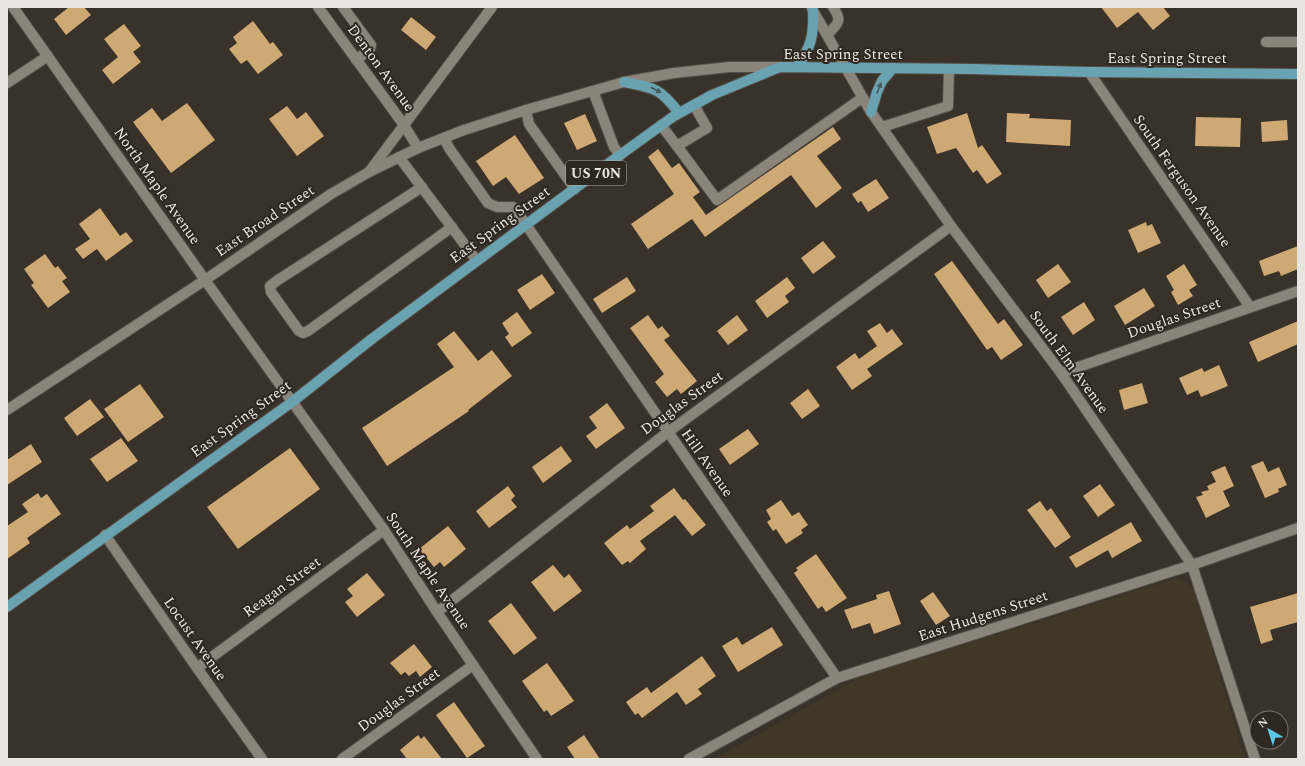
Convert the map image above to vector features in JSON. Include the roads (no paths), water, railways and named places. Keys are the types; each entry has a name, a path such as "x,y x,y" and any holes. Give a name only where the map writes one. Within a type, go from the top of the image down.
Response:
{"main road":[{"path":"797,67 805,56 810,45 814,28 812,9"},
{"name":"East Spring Street","path":"7,607 105,535 292,402 373,338 661,125 679,113 712,95 780,67 1298,74"},
{"path":"871,112 882,81 893,68"},
{"path":"624,82 648,86 660,91 679,113"}],"street":[{"name":"North Maple Avenue","path":"13,7 292,402"},
{"name":"Denton Avenue","path":"318,7 404,125 418,148"},
{"path":"343,7 371,45 370,49 356,60"},
{"name":"East Broad Street","path":"7,410 205,280 324,198 369,172 492,7"},
{"path":"827,35 839,20 833,7"},
{"name":"South Elm Avenue","path":"812,9 871,112 951,226 1061,374 1192,565 1255,759"},
{"path":"1266,42 1298,42"},
{"path":"7,83 48,56"},
{"path":"369,172 418,148 444,138 526,110 624,82 674,73 729,67 780,67"},
{"path":"882,127 948,106 949,69"},
{"name":"South Ferguson Avenue","path":"1089,72 1250,307"},
{"path":"593,91 614,147 620,155"},
{"path":"661,125 717,200 862,98"},
{"path":"677,146 707,128 694,105"},
{"path":"526,110 529,124 575,189"},
{"name":"Hill Avenue","path":"444,138 449,148 488,203 497,207 513,207 527,224 837,678"},
{"path":"399,157 477,261"},
{"path":"422,188 270,286 271,292 299,331 303,333 308,331 452,227"},
{"name":"Douglas Street","path":"437,612 668,432 951,226"},
{"name":"Douglas Street","path":"1061,374 1298,291"},
{"name":"South Maple Avenue","path":"292,402 384,530 437,612 537,759"},
{"name":"East Hudgens Street","path":"689,759 837,678 1192,565 1298,528"},
{"name":"Reagan Street","path":"197,668 384,530"},
{"name":"Locust Avenue","path":"105,535 262,759"},
{"name":"Douglas Street","path":"342,759 473,664"}]}
